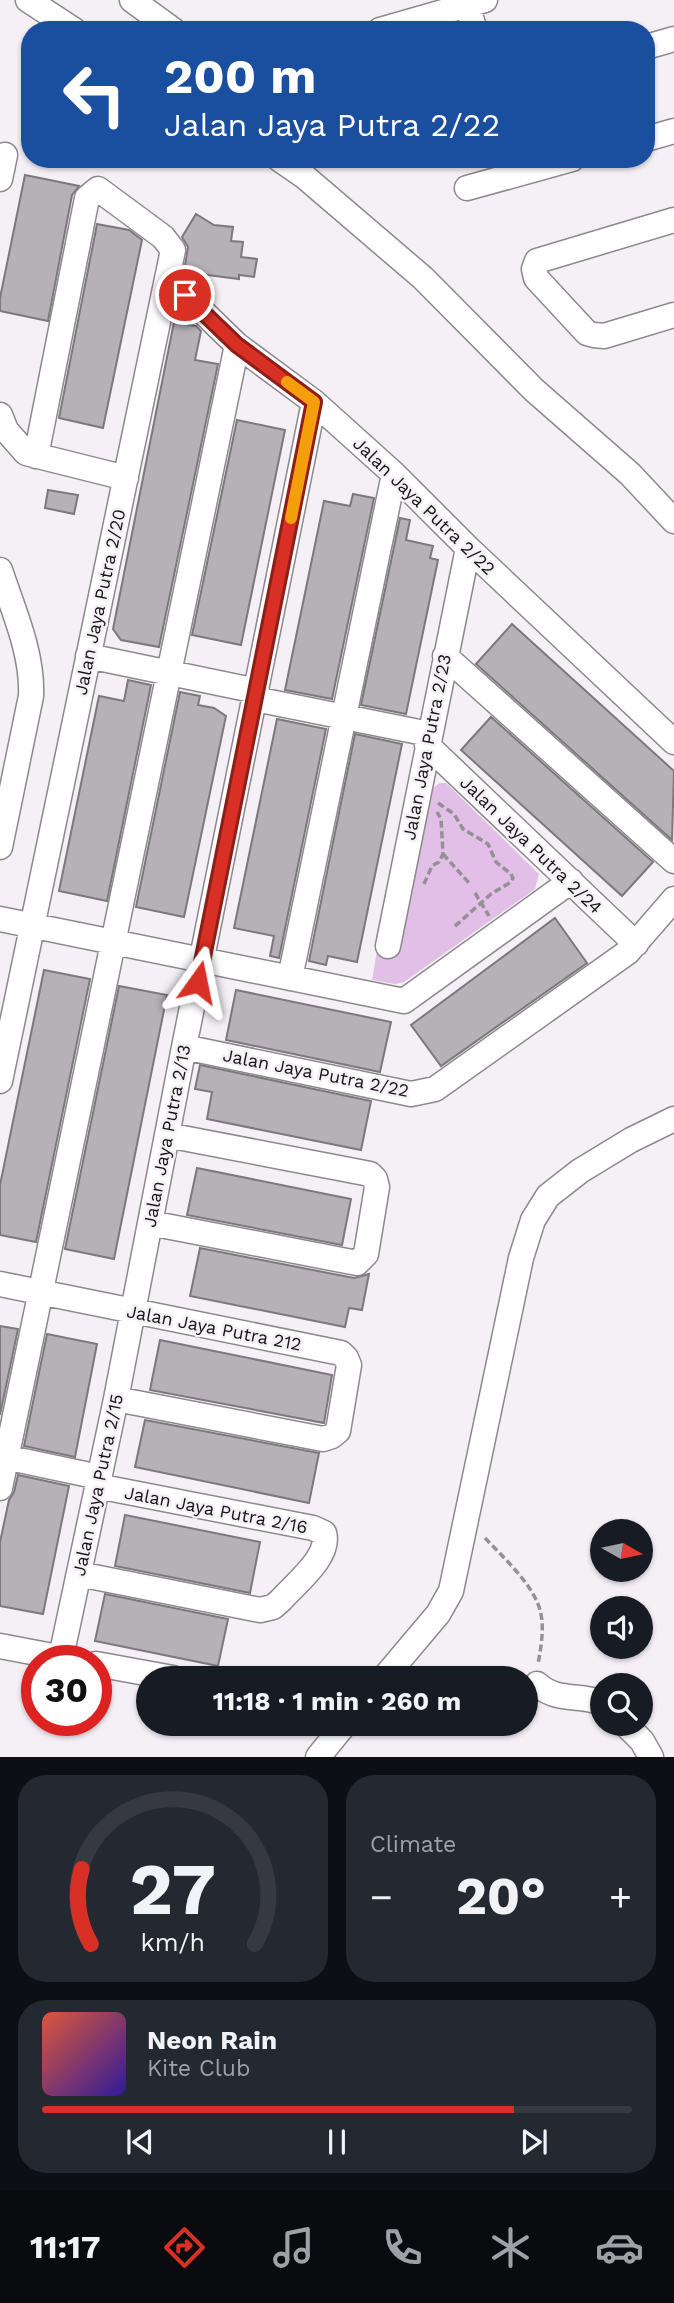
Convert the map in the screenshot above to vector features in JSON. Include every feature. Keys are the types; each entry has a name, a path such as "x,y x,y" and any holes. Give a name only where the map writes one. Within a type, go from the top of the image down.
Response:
{"street":[{"path":"29,0 60,21"},
{"path":"141,2 163,21"},
{"path":"409,21 466,3 472,21"},
{"path":"655,44 674,39"},
{"path":"655,136 674,131"},
{"path":"292,168 423,278 534,390 630,474 674,521"},
{"path":"467,188 512,168"},
{"name":"Jalan Jaya Putra 2/20","path":"0,1081 173,250 163,237 98,189 88,198 36,456"},
{"path":"674,220 537,261 534,269 536,278 587,333 604,336 674,315"},
{"name":"Jalan Jaya Putra 2/22","path":"167,278 237,345 314,402 394,474 468,548 674,742"},
{"path":"0,1488 3,1457 41,1293 237,345"},
{"name":"Jalan Jaya Putra 2/13","path":"133,1311 314,402"},
{"path":"0,415 6,430 26,453 126,478"},
{"path":"290,978 394,474"},
{"name":"Jalan Jaya Putra 2/23","path":"388,946 468,548"},
{"path":"0,569 32,677 31,696 0,847"},
{"path":"88,656 256,695 428,740"},
{"path":"445,656 674,861"},
{"name":"Jalan Jaya Putra 2/24","path":"428,740 636,944"},
{"path":"0,919 404,1001 571,881"},
{"name":"Jalan Jaya Putra 2/22","path":"184,1047 411,1094 435,1089 636,944 674,899"},
{"path":"394,1666 438,1614 451,1591 521,1258 533,1220 548,1196 580,1171 631,1140 674,1119"},
{"path":"150,1223 357,1263 366,1255 377,1187 370,1174 167,1135"},
{"name":"Jalan Jaya Putra 212","path":"0,1284 341,1353 349,1366 338,1431 323,1439 116,1399"},
{"name":"Jalan Jaya Putra 2/15","path":"71,1645 79,1574 133,1311"},
{"path":"3,1457 98,1482"},
{"name":"Jalan Jaya Putra 2/16","path":"79,1574 260,1610 274,1607 324,1552 324,1533 313,1528 98,1482"},
{"path":"0,1646 21,1650"},
{"path":"112,1667 136,1671"},
{"path":"538,1685 548,1694 590,1699"},
{"path":"318,1757 335,1736"},
{"path":"637,1736 651,1757"}],"path":[{"path":"454,927 513,878 496,862 488,844 463,829 454,814 429,798 442,819 443,854 469,883"},
{"path":"467,1518 511,1565 534,1595 541,1612 542,1639 538,1675"}],"shaded area":[{"path":"446,783 539,874 535,889 404,982 395,984 372,980 377,951 397,954 432,788"}],"building":[{"path":"25,175 79,186 72,195 48,321 0,311 0,298"},
{"path":"196,214 214,225 233,227 231,241 243,242 241,257 257,259 254,277 239,275 239,279 184,272 188,247 182,237"},
{"path":"97,224 129,230 142,240 103,428 59,418"},
{"path":"174,322 196,326 201,331 195,360 218,364 159,647 121,640 113,629"},
{"path":"237,420 285,430 241,645 192,635"},
{"path":"48,490 78,495 74,514 45,508"},
{"path":"353,494 374,498 332,699 285,690 324,501 350,506"},
{"path":"400,518 410,520 406,540 433,546 430,558 438,560 406,714 361,705"},
{"path":"512,624 674,771 672,840 476,664"},
{"path":"128,680 151,685 107,901 59,891 99,696 124,701"},
{"path":"180,692 200,696 198,705 214,708 226,716 184,917 136,907"},
{"path":"491,717 653,862 622,896 461,750"},
{"path":"277,719 326,729 279,958 270,956 274,936 234,928"},
{"path":"355,734 402,744 357,962 328,956 326,965 309,961"},
{"path":"555,918 587,963 441,1066 411,1025"},
{"path":"44,970 90,979 36,1242 0,1235 0,1185"},
{"path":"119,986 167,995 114,1259 65,1249"},
{"path":"236,990 391,1022 380,1072 226,1040"},
{"path":"200,1065 371,1101 361,1150 207,1119 212,1092 195,1089"},
{"path":"197,1168 351,1199 342,1245 187,1215"},
{"path":"200,1248 354,1278 369,1274 362,1310 349,1308 345,1327 190,1296"},
{"path":"0,1326 18,1329 0,1415"},
{"path":"47,1334 97,1344 75,1457 24,1446"},
{"path":"160,1340 332,1375 324,1423 150,1390"},
{"path":"145,1420 319,1453 309,1503 135,1467"},
{"path":"18,1475 69,1486 43,1614 0,1606 0,1542 9,1500"},
{"path":"125,1515 260,1542 250,1593 115,1566"},
{"path":"105,1594 228,1619 218,1666 95,1641"}],"slow traffic":[{"path":"287,382 314,402 291,518"}],"route":[{"path":"185,295 237,345 314,402 198,982"}]}
